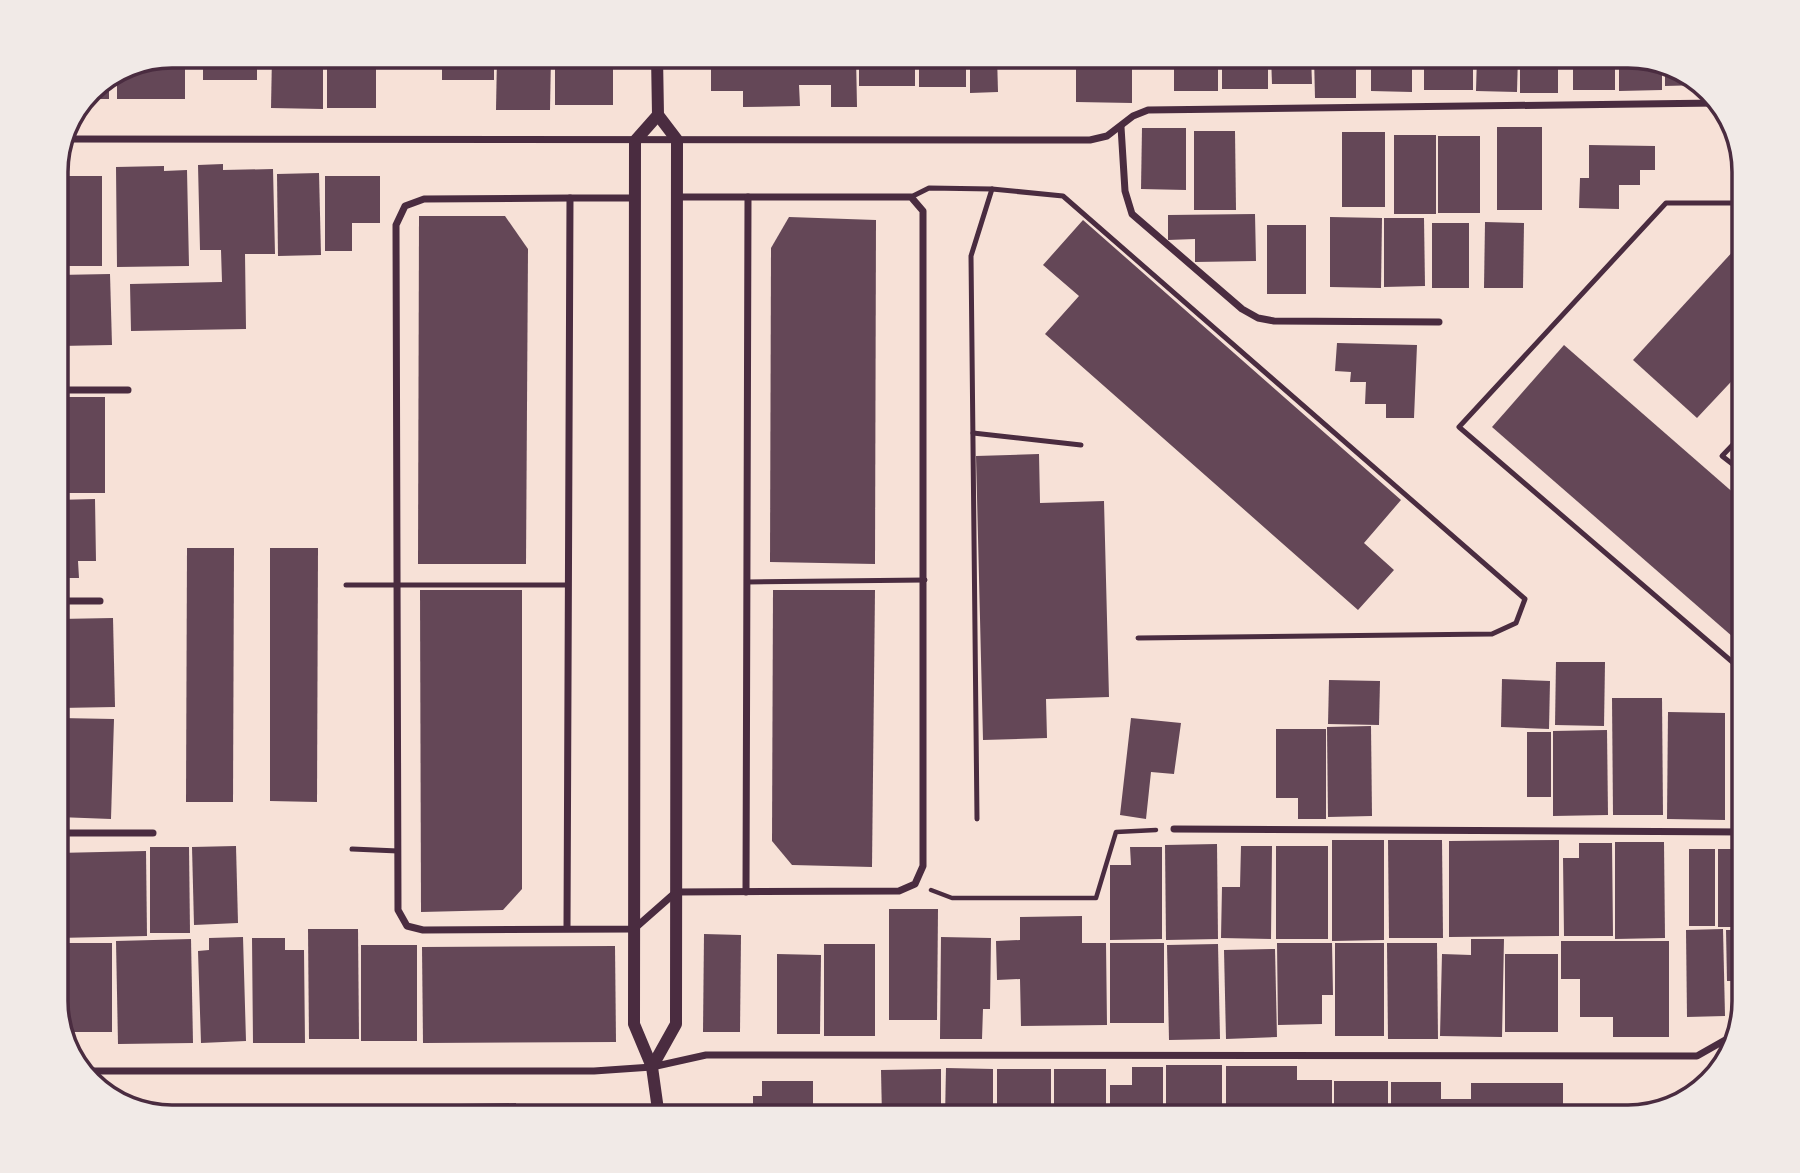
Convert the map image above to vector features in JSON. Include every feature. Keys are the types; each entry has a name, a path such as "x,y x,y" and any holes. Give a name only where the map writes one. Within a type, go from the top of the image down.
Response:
{"street":[{"path":"652,1067 676,1024 677,140 657,115 657,68"},
{"path":"74,139 1090,139 1107,136 1133,116 1148,110 1705,103"},
{"path":"657,115 635,141 634,1024 652,1067 657,1105"},
{"path":"1121,127 1125,191 1132,214 1242,309 1258,318 1274,321 1439,322"},
{"path":"635,198 424,199 405,206 396,225 398,910 407,926 423,930 634,929 676,892 899,891 915,884 923,866 923,211 911,197 677,197"},
{"path":"746,892 748,197"},
{"path":"567,928 570,198"},
{"path":"68,390 128,390"},
{"path":"68,601 100,601"},
{"path":"1174,829 1732,832"},
{"path":"68,833 153,833"},
{"path":"96,1071 594,1071 652,1067 706,1055 1697,1056 1723,1041"}],"lane":[{"path":"911,197 929,188 992,189 1063,196 1525,599 1516,623 1492,634 1138,638"},
{"path":"977,819 971,256 992,189"},
{"path":"1732,203 1666,203 1459,427 1732,662"},
{"path":"973,433 1081,445"},
{"path":"1732,446 1722,456 1732,464"},
{"path":"747,582 925,580"},
{"path":"346,585 568,585"},
{"path":"352,849 398,851"}],"path":[{"path":"915,884 952,898 1096,898 1116,832 1174,829"}],"building":[{"path":"185,68 185,99 117,99 117,84 120,82 158,69"},
{"path":"203,68 257,68 257,80 203,80"},
{"path":"272,68 323,68 323,109 271,108"},
{"path":"327,68 376,68 376,108 327,108"},
{"path":"442,68 494,68 494,80 442,80"},
{"path":"497,68 551,68 550,110 496,110"},
{"path":"555,68 613,68 613,105 555,105"},
{"path":"711,68 856,68 857,107 831,107 831,85 799,85 800,106 743,107 743,91 711,91"},
{"path":"859,68 915,68 915,86 859,86"},
{"path":"919,68 966,68 966,87 919,87"},
{"path":"970,68 997,68 998,92 970,93"},
{"path":"1076,68 1132,68 1132,103 1076,102"},
{"path":"1174,68 1218,68 1218,91 1174,91"},
{"path":"1222,68 1268,68 1268,89 1222,89"},
{"path":"1271,68 1311,68 1312,84 1272,84"},
{"path":"1314,68 1356,68 1356,98 1315,98"},
{"path":"1371,68 1412,68 1412,92 1371,91"},
{"path":"1424,68 1473,68 1473,90 1424,90"},
{"path":"1477,68 1518,68 1517,92 1476,91"},
{"path":"1520,68 1558,68 1558,93 1520,93"},
{"path":"1573,68 1615,68 1615,90 1573,90"},
{"path":"1619,68 1642,69 1662,74 1662,90 1619,91"},
{"path":"1665,76 1685,85 1665,86"},
{"path":"109,90 109,99 99,99"},
{"path":"1497,127 1542,127 1542,210 1497,210"},
{"path":"1142,128 1186,128 1186,190 1141,189"},
{"path":"1194,131 1235,131 1236,210 1194,210"},
{"path":"1342,132 1385,132 1385,207 1342,207"},
{"path":"1394,135 1436,135 1436,214 1394,214"},
{"path":"1438,136 1480,136 1480,213 1438,213"},
{"path":"1589,145 1655,146 1655,170 1640,170 1640,185 1619,185 1619,209 1579,208 1580,178 1589,178"},
{"path":"223,164 223,170 273,169 275,254 245,254 246,329 131,331 130,284 222,282 221,250 200,250 198,165"},
{"path":"164,166 164,171 187,170 189,266 117,267 116,167"},
{"path":"319,173 321,255 278,256 277,174"},
{"path":"68,176 102,176 102,266 68,266"},
{"path":"325,176 380,176 380,223 352,223 352,251 325,251"},
{"path":"1255,214 1256,261 1195,262 1195,239 1168,240 1168,215"},
{"path":"419,216 505,216 528,249 526,564 418,564"},
{"path":"789,217 876,220 875,564 770,562 771,248"},
{"path":"1330,217 1382,218 1381,288 1330,287"},
{"path":"1384,218 1424,218 1425,286 1384,287"},
{"path":"1083,220 1401,500 1364,543 1394,570 1358,610 1045,334 1079,296 1043,265"},
{"path":"1485,222 1524,223 1523,288 1484,288"},
{"path":"1432,223 1469,223 1469,288 1432,288"},
{"path":"1267,225 1306,225 1306,294 1267,294"},
{"path":"1732,252 1732,381 1697,418 1633,360"},
{"path":"110,274 112,345 68,346 68,275"},
{"path":"1337,343 1417,345 1414,418 1386,418 1386,404 1365,404 1366,382 1350,382 1351,372 1335,371"},
{"path":"1564,345 1732,492 1732,636 1492,427"},
{"path":"68,397 105,397 105,493 68,493"},
{"path":"1039,454 1040,503 1104,501 1109,697 1046,699 1047,738 983,740 976,456"},
{"path":"95,499 96,561 78,561 79,578 68,578 68,500"},
{"path":"187,548 234,548 233,802 186,802"},
{"path":"270,548 318,548 317,802 270,801"},
{"path":"420,590 522,590 522,889 503,910 421,912"},
{"path":"773,590 875,590 872,867 792,865 772,841"},
{"path":"113,618 115,707 68,708 68,619"},
{"path":"1556,662 1605,662 1604,726 1555,725"},
{"path":"1502,679 1550,681 1549,729 1501,727"},
{"path":"1329,680 1380,681 1379,725 1328,724"},
{"path":"1612,698 1662,698 1663,815 1613,815"},
{"path":"1668,712 1725,713 1725,820 1667,819"},
{"path":"68,718 114,719 111,819 68,817"},
{"path":"1131,718 1181,723 1174,774 1151,772 1146,819 1120,815"},
{"path":"1371,726 1372,816 1328,817 1327,727"},
{"path":"1276,729 1326,729 1326,819 1298,819 1298,798 1276,798"},
{"path":"1607,730 1608,815 1553,816 1553,731"},
{"path":"1527,732 1551,732 1551,797 1527,797"},
{"path":"1731,761 1732,761 1732,814"},
{"path":"1332,840 1384,840 1384,940 1332,941"},
{"path":"1388,840 1442,840 1443,938 1389,938"},
{"path":"1559,840 1559,936 1449,937 1449,841"},
{"path":"1615,842 1664,842 1665,938 1615,939"},
{"path":"1579,843 1612,843 1613,936 1564,936 1563,858 1579,858"},
{"path":"1217,844 1218,939 1166,940 1165,845"},
{"path":"236,846 238,923 194,925 192,847"},
{"path":"1241,846 1272,846 1271,939 1221,938 1222,887 1240,887"},
{"path":"1276,846 1328,846 1328,939 1276,939"},
{"path":"150,847 189,847 190,933 150,933"},
{"path":"1130,847 1162,847 1162,939 1110,940 1110,865 1131,865"},
{"path":"1689,849 1715,849 1715,926 1689,926"},
{"path":"1718,849 1732,849 1732,927 1718,927"},
{"path":"146,851 147,936 68,938 68,853"},
{"path":"889,909 938,909 937,1020 889,1020"},
{"path":"1082,916 1082,943 1106,943 1107,1025 1021,1026 1020,979 997,980 996,941 1020,940 1020,917"},
{"path":"308,929 358,929 359,1039 309,1039"},
{"path":"1723,929 1725,1016 1687,1017 1686,930"},
{"path":"1726,930 1732,930 1732,981 1727,981"},
{"path":"704,934 741,935 740,1032 703,1032"},
{"path":"243,937 246,1041 201,1043 198,951 209,950 209,938"},
{"path":"941,937 991,938 990,1009 983,1009 982,1039 940,1039"},
{"path":"252,938 285,938 285,950 304,950 305,1043 253,1043"},
{"path":"191,939 193,1043 118,1044 116,941"},
{"path":"1471,939 1504,939 1502,1037 1440,1036 1442,954 1471,955"},
{"path":"1561,941 1669,941 1669,1037 1613,1037 1613,1017 1580,1017 1580,979 1561,979"},
{"path":"68,943 112,943 112,1032 73,1032 68,1008"},
{"path":"1110,943 1164,943 1164,1023 1110,1023"},
{"path":"1277,943 1332,943 1333,995 1322,995 1322,1024 1278,1025"},
{"path":"1335,943 1384,943 1384,1036 1335,1036"},
{"path":"1387,943 1437,943 1438,1039 1388,1039"},
{"path":"824,944 875,944 875,1036 824,1036"},
{"path":"1218,944 1220,1039 1169,1040 1167,945"},
{"path":"361,945 417,945 417,1041 361,1041"},
{"path":"615,946 616,1042 423,1043 422,947"},
{"path":"1275,949 1277,1037 1226,1039 1224,950"},
{"path":"777,954 821,955 820,1034 777,1034"},
{"path":"1505,954 1558,954 1558,1032 1505,1032"},
{"path":"1166,1065 1222,1065 1222,1105 1166,1105"},
{"path":"1226,1066 1297,1066 1297,1080 1332,1080 1332,1105 1226,1105"},
{"path":"1132,1067 1163,1067 1163,1105 1110,1105 1110,1085 1132,1085"},
{"path":"946,1068 993,1069 993,1105 945,1105"},
{"path":"941,1069 941,1105 882,1105 881,1070"},
{"path":"997,1069 1051,1069 1051,1105 997,1105"},
{"path":"1054,1069 1106,1069 1106,1105 1054,1105"},
{"path":"762,1081 813,1081 813,1105 753,1105 753,1096 762,1096"},
{"path":"1334,1081 1388,1081 1388,1105 1334,1105"},
{"path":"1391,1082 1441,1082 1441,1099 1471,1099 1471,1083 1563,1083 1563,1105 1391,1105"},
{"path":"516,1103 516,1105 459,1105"}]}
